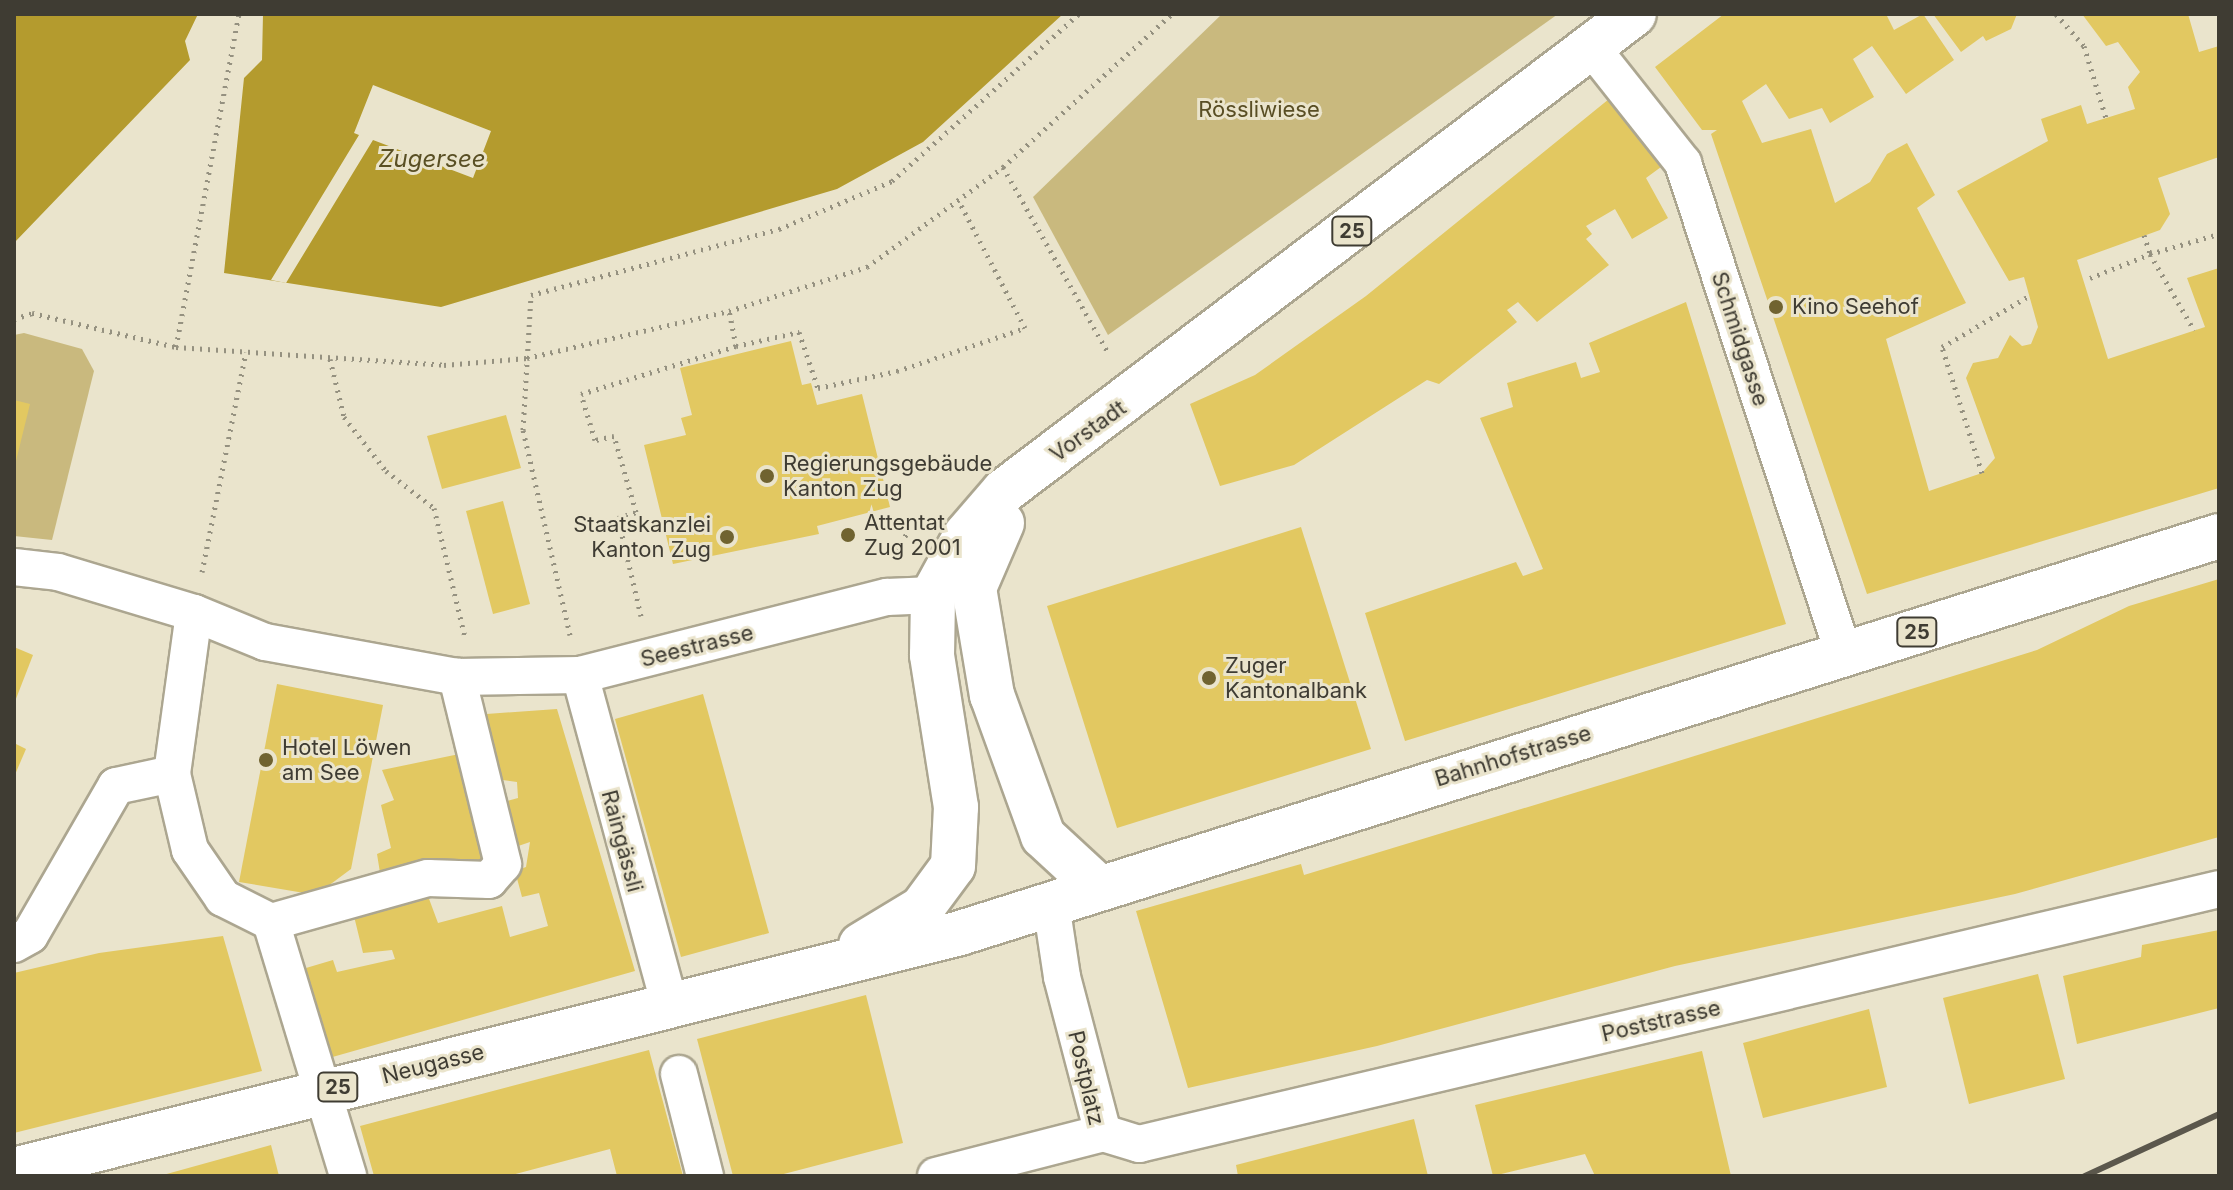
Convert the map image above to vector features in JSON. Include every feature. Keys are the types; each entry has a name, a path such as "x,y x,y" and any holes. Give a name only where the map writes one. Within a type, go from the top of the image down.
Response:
{"main road":[{"name":"Vorstadt","path":"806,973 922,908 953,866 958,829 932,655 933,595 966,535 1004,491 1069,446 1634,14"},
{"path":"1069,446 999,526 974,588 992,695 1026,802 1043,836 1097,886"},
{"name":"Bahnhofstrasse","path":"806,973 1051,904 1097,886 2219,536"},
{"name":"Neugasse","path":"14,1170 806,973"}],"street":[{"name":"Schmidgasse","path":"1592,48 1683,163 1844,655"},
{"name":"Seestrasse","path":"14,567 58,572 194,613 265,642 466,677 580,675 887,597 933,595"},
{"path":"194,613 172,774 190,850 223,898 271,922 428,878 489,880 503,864 466,677"},
{"name":"Raingässli","path":"580,675 670,1007"},
{"path":"14,944 30,935 116,786 172,774"},
{"name":"Poststrasse","path":"1103,1133 1139,1144 2219,889"},
{"name":"Postplatz","path":"936,1176 1103,1133 1062,977 1051,904"},
{"path":"271,922 348,1176"},
{"path":"679,1074 705,1176"}],"path":[{"path":"176,347 239,14"},
{"path":"580,675 523,430 531,295 779,229 892,181 1079,14"},
{"path":"14,319 32,313 176,347 444,365 527,358 729,311 867,267 1003,167 1172,14"},
{"path":"2056,14 2084,46 2106,118"},
{"path":"1003,167 1111,358"},
{"path":"651,659 618,518 636,512 614,436 595,440 581,394 736,346 799,332 818,388 897,371 1025,328 959,201"},
{"path":"2090,278 2150,254 2219,234"},
{"path":"2144,235 2150,254 2194,330"},
{"path":"1982,473 1942,347 2029,296"},
{"path":"729,311 736,346"},
{"path":"194,613 246,352"},
{"path":"330,359 344,417 386,471 434,508 466,677"}],"green space":[{"name":"Rössliwiese","path":"1222,14 1558,14 1108,335 1033,197"},
{"path":"24,333 82,349 94,371 52,540 14,536 14,335"}],"water":[{"path":"14,14 198,14 185,41 190,60 14,243"},
{"name":"Zugersee","path":"263,14 1063,14 923,142 837,189 441,307 224,273 244,78 262,60"}],"pier":[{"path":"373,85 491,131 473,178 373,140 286,283 271,280 359,135 354,133"}],"building":[{"path":"1724,14 1886,14 1894,30 1923,14 1954,60 1906,94 1872,46 1853,59 1874,97 1830,123 1822,108 1789,119 1766,84 1742,101 1762,143 1811,129 1835,203 1870,182 1887,154 1907,143 1935,195 1917,208 1966,303 1886,339 1929,491 1982,473 1995,458 1966,378 1973,363 1998,358 2010,335 2022,346 2031,344 2038,327 2024,277 2009,281 1957,191 2048,141 2041,119 2081,105 2087,124 2135,109 2128,87 2140,72 2118,42 2106,46 2082,14 2188,14 2199,52 2219,46 2219,157 2158,178 2170,214 2160,230 2077,260 2108,359 2205,327 2187,278 2219,268 2219,488 1867,594 1711,134 1717,130 1702,130 1655,67"},
{"path":"1933,14 2017,14 2011,29 1986,41 1983,36 1961,52"},
{"path":"1609,99 1661,167 1646,178 1668,218 1632,239 1615,209 1586,226 1592,234 1586,239 1609,265 1537,322 1518,302 1507,310 1517,322 1439,384 1427,380 1294,465 1220,486 1190,404 1255,375 1366,296"},
{"path":"1686,302 1786,624 1405,741 1365,613 1516,562 1523,576 1543,569 1480,418 1513,407 1507,383 1576,362 1581,378 1600,372 1589,343"},
{"name":"Regierungsgebäude Kanton Zug","path":"791,341 802,385 811,383 817,405 862,394 890,507 817,526 819,534 673,564 644,445 686,435 681,418 692,415 680,368"},
{"path":"14,400 30,404 15,465 14,465"},
{"path":"506,415 521,468 442,489 427,436"},
{"path":"503,501 530,604 493,614 466,511"},
{"name":"Zuger Kantonalbank","path":"1301,527 1371,749 1117,828 1047,606"},
{"path":"2219,579 2219,837 2015,894 1675,966 1377,1046 1188,1088 1136,911 1301,864 1304,875 1617,780 2037,650 2129,606"},
{"path":"14,647 33,655 14,704"},
{"path":"277,684 383,705 351,869 316,895 239,882"},
{"path":"703,694 769,933 681,957 615,719"},
{"path":"557,709 635,971 329,1058 306,968 333,960 337,972 395,959 392,950 363,953 352,908 381,879 377,854 391,848 381,805 394,800 382,770 469,752 487,861 425,888 438,923 502,906 510,937 548,926 539,893 522,897 515,871 526,867 530,842 504,851 493,805 518,798 517,782 488,778 473,715"},
{"path":"14,743 26,749 14,777"},
{"path":"2219,930 2219,1008 2077,1044 2063,976 2141,957 2142,945"},
{"path":"223,936 262,1071 14,1133 14,973 99,953"},
{"path":"2038,974 2065,1079 1969,1104 1943,998"},
{"path":"866,995 903,1143 776,1176 733,1176 697,1039"},
{"path":"1869,1009 1887,1087 1763,1118 1743,1043"},
{"path":"649,1050 683,1176 617,1176 610,1149 508,1176 374,1176 360,1126"},
{"path":"1702,1051 1731,1176 1595,1176 1585,1154 1493,1176 1475,1105"},
{"path":"1414,1119 1428,1176 1238,1176 1236,1165"},
{"path":"271,1145 279,1176 163,1175"}],"railway":[{"path":"2085,1176 2219,1114"}],"place":[{"name":"Kino Seehof","path":"1776,307"},
{"name":"Regierungsgebäude Kanton Zug","path":"767,476"},
{"name":"Attentat Zug 2001","path":"848,535"},
{"name":"Staatskanzlei Kanton Zug","path":"727,537"},
{"name":"Zuger Kantonalbank","path":"1209,678"},
{"name":"Hotel Löwen am See","path":"266,760"}]}
